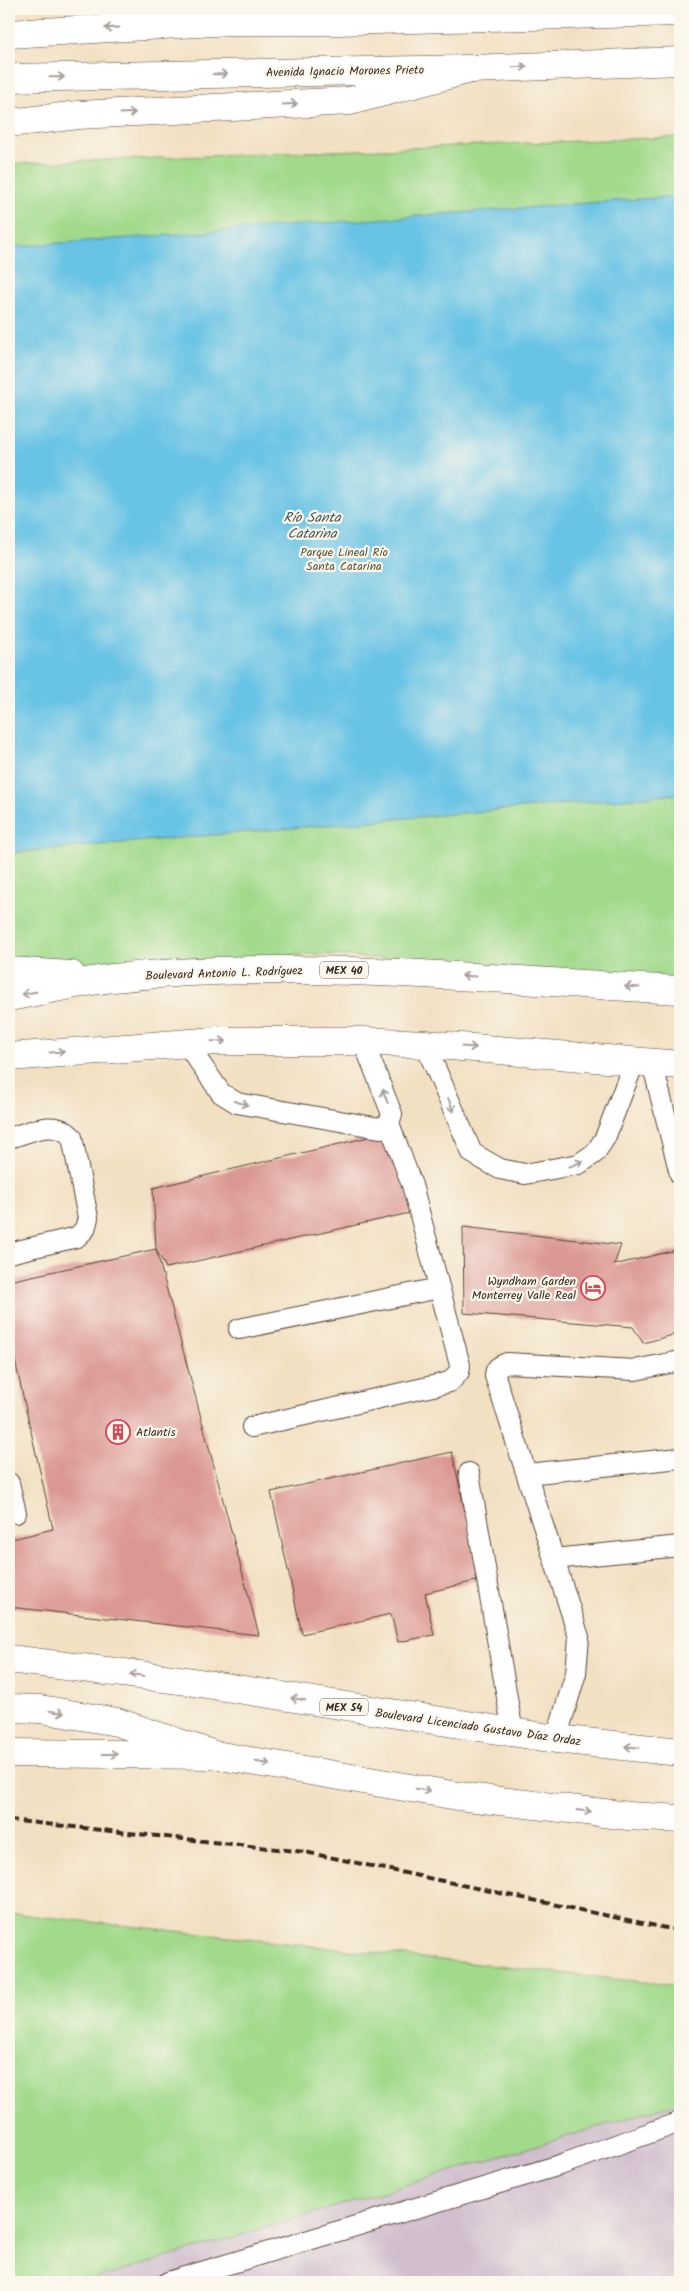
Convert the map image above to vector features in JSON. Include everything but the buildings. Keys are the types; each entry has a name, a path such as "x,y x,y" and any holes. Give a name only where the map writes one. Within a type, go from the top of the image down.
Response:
{"main road":[{"path":"111,9 231,21"},
{"path":"9,34 231,21 338,21 680,12"},
{"name":"Avenida Ignacio Morones Prieto","path":"9,78 471,69 680,61"},
{"path":"9,123 79,115 350,101 471,69"},
{"name":"Boulevard Antonio L. Rodríguez","path":"9,997 112,978 215,972 340,970 514,978 680,990"},
{"path":"9,971 112,978"},
{"path":"9,1057 216,1041 363,1041 425,1044 680,1065"},
{"name":"Boulevard Licenciado Gustavo Díaz Ordaz","path":"9,1659 180,1680 556,1739 680,1752"},
{"path":"9,1708 40,1709 117,1722 215,1755"},
{"path":"9,1753 215,1755 458,1796 629,1816 680,1819"}],"lane":[{"path":"252,1427 450,1382 459,1372 460,1365 412,1185 389,1123 392,1114 363,1041"},
{"path":"186,1044 221,1093 237,1103 380,1128 389,1123"},
{"path":"425,1044 472,1153 500,1170 524,1174 579,1164 594,1153 605,1138 644,1061"},
{"path":"644,1061 679,1166"},
{"path":"9,1138 53,1126 65,1129 72,1137 88,1218 85,1229 77,1237 9,1253"},
{"path":"239,1329 439,1288"},
{"path":"556,1739 576,1672 580,1637 494,1376 497,1368 507,1363 635,1370 680,1361"},
{"path":"527,1474 680,1458"},
{"path":"469,1473 513,1733"},
{"path":"9,1483 16,1513"},
{"path":"554,1560 680,1546"},
{"path":"168,2282 560,2165 680,2122"}],"shaded area":[{"path":"680,2102 680,2282 86,2282"}],"green space":[{"name":"Río Santa Catarina","path":"680,137 680,980 315,954 89,971 9,982 9,164"},
{"path":"9,1913 680,1986 680,2102 86,2282 9,2282"}],"water":[{"name":"Río Santa Catarina","path":"680,196 680,794 9,853 9,247"}],"railway":[{"path":"9,1820 305,1852 680,1931"}],"place":[{"name":"Wyndham Garden Monterrey Valle Real","path":"593,1288"},
{"name":"Atlantis","path":"118,1432"}],"park label":[{"name":"Parque Lineal Río Santa Catarina","path":"344,559"}]}
